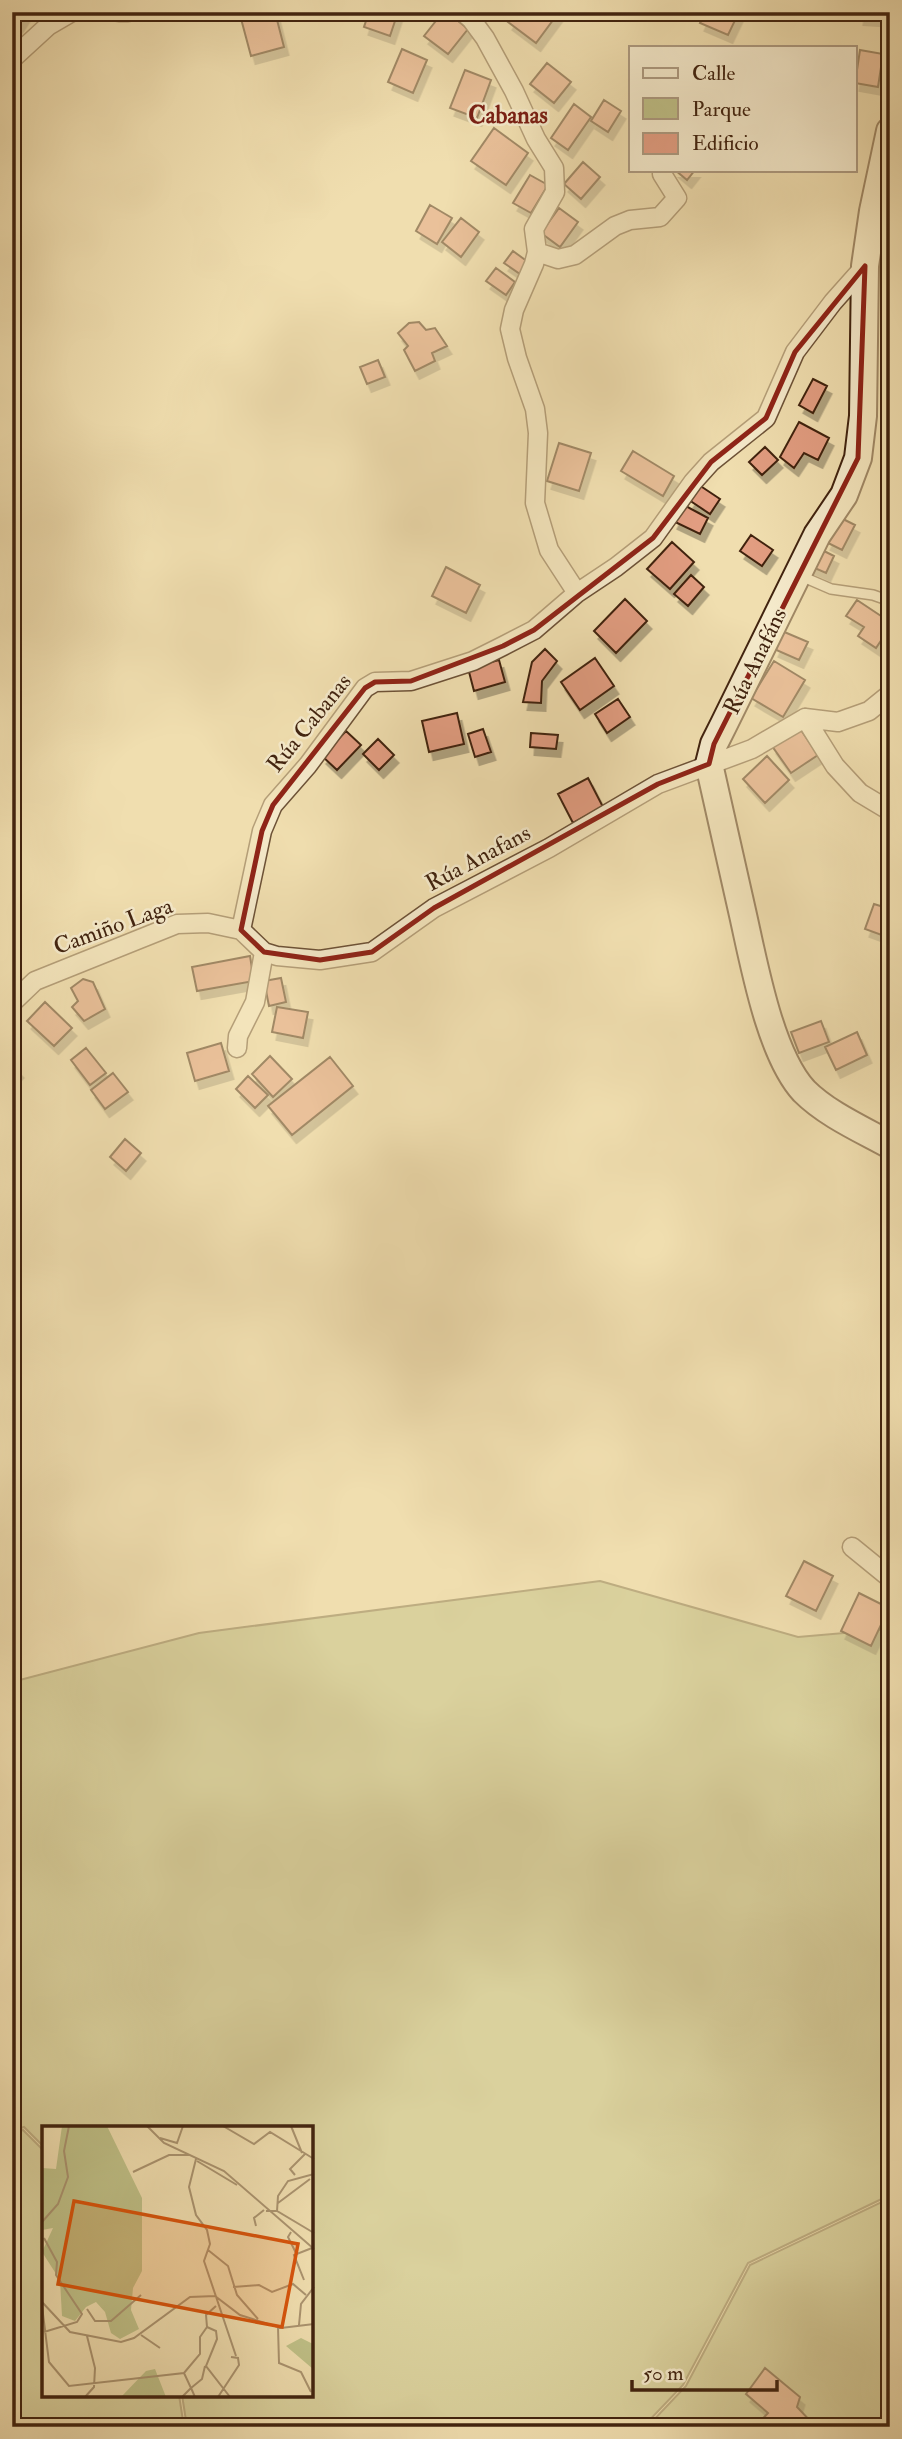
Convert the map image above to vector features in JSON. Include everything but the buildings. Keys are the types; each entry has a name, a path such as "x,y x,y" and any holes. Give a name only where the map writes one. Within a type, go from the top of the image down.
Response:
{"street":[{"path":"12,59 48,26 72,12"},
{"path":"119,12 128,12"},
{"path":"463,12 485,38 536,139 554,168 555,192 534,229 537,252 514,310 510,329 535,409 538,433 535,503 549,550 577,593"},
{"name":"Rúa Anafáns","path":"709,764 714,744 817,535 844,495 858,458 863,416 865,266 873,211 890,131"},
{"path":"537,252 558,259 575,255 623,223 660,217 677,198 662,174"},
{"name":"Rúa Cabanas","path":"241,930 262,831 273,805 308,765 365,688 375,682 411,681 473,661 534,630 577,593 653,538 693,482 712,462 766,418 795,352 865,266"},
{"path":"805,718 838,722 869,711 890,694"},
{"path":"805,718 835,766 860,793 890,811"},
{"name":"Rúa Anafans","path":"264,952 320,960 372,952 434,908 549,848 659,784 752,749 805,718"},
{"path":"709,764 755,966 772,1027 786,1064 804,1090 827,1109 890,1145"},
{"name":"Camiño Laga","path":"12,1003 35,981 177,924 208,923 241,930"},
{"path":"237,1048 238,1037 255,1002 264,952 241,930"},
{"path":"852,1547 890,1578"},
{"path":"884,2427 890,2422"}],"lane":[{"path":"797,575 831,589 873,595 890,601"}],"highlighted area":[{"path":"865,266 858,458 714,744 709,764 658,784 434,908 372,952 320,960 277,956 264,952 241,930 262,831 273,805 365,688 375,682 411,681 503,646 534,630 653,538 711,462 766,418 795,352"}],"green space":[{"path":"600,1581 798,1637 890,1629 890,2195 748,2263 683,2385 643,2427 187,2427 182,2397 313,2397 313,2126 42,2126 42,2145 24,2127 12,2131 12,1682 199,1633"},
{"path":"23,2130 42,2149 42,2397 179,2397 184,2427 12,2427 12,2134"},
{"path":"890,2198 890,2423 859,2427 647,2427 686,2386 750,2265"}],"district":[{"name":"Cabanas","path":"508,115"}]}
